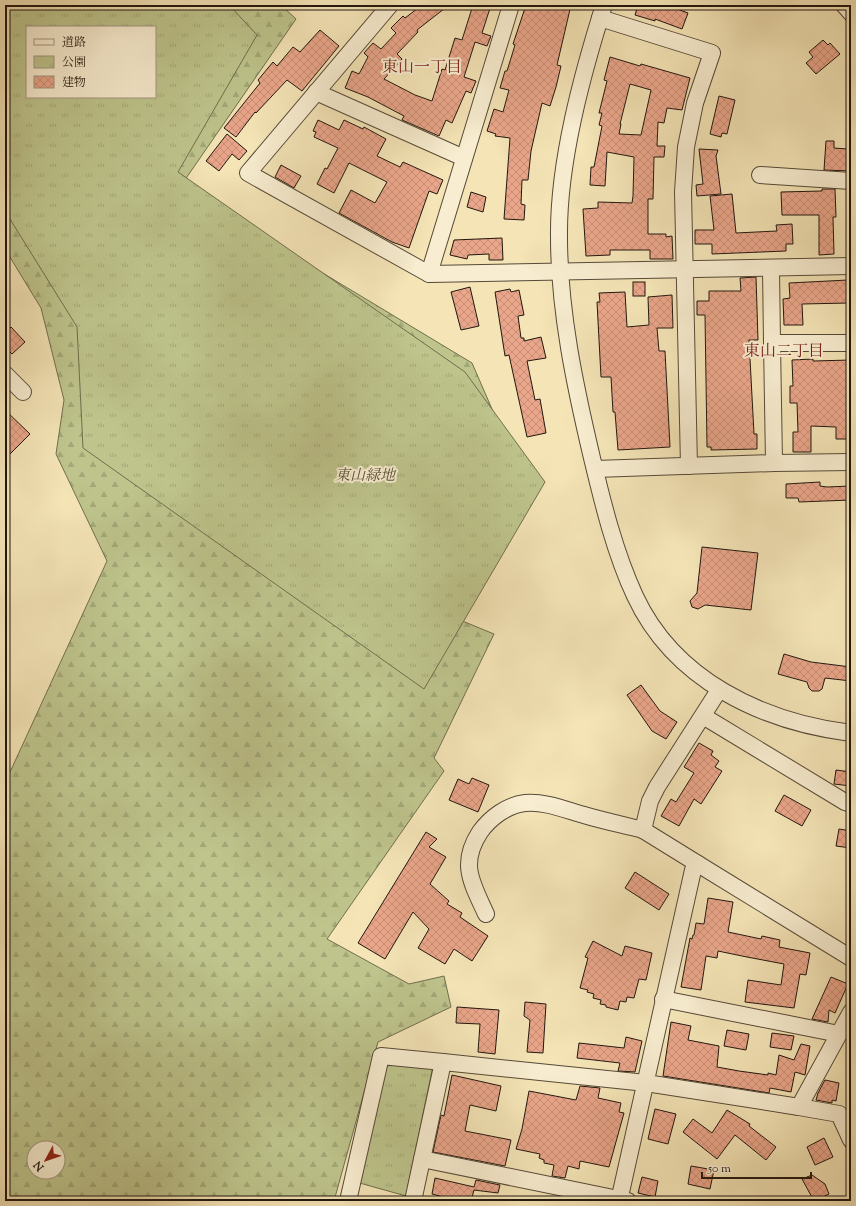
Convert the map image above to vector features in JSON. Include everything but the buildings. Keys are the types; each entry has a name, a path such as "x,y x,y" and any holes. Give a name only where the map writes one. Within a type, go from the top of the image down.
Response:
{"street":[{"path":"390,5 248,174 429,274 851,266"},
{"path":"429,274 511,5"},
{"path":"844,5 851,13"},
{"path":"689,466 683,192 686,147 695,103 712,53 602,12 568,142 559,235 560,271 577,392 595,469 628,580 642,611 651,625 677,655 719,690 750,706 775,716 808,725 851,733"},
{"path":"316,92 464,158"},
{"path":"760,175 851,181"},
{"path":"771,268 774,463"},
{"path":"772,343 851,342"},
{"path":"5,374 22,392"},
{"path":"595,469 851,462"},
{"path":"643,830 650,801 657,787 719,690"},
{"path":"703,716 845,802 851,804"},
{"path":"486,914 471,880 468,859 473,843 485,825 495,816 514,805 526,803 546,805 643,830 851,958"},
{"path":"422,1160 622,1200 663,999 693,870 698,864"},
{"path":"663,999 839,1034"},
{"path":"799,1107 851,1012"},
{"path":"348,1201 381,1056 646,1083 839,1114 851,1140"},
{"path":"412,1201 443,1062"}],"green space":[{"path":"5,5 281,5 296,19 180,187 472,363 528,492 348,574 494,634 434,758 444,771 327,939 409,984 444,976 451,1007 378,1042 334,1201 5,1201 5,778 11,770 107,561 56,454 64,400 41,308 5,249"},
{"name":"東山緑地","path":"5,5 229,5 257,35 178,172 465,372 545,482 424,689 83,448 77,327 5,211"},
{"path":"386,1060 433,1066 406,1196 356,1182"}],"district":[{"name":"東山一丁目","path":"422,66"},
{"name":"東山二丁目","path":"784,350"}]}
